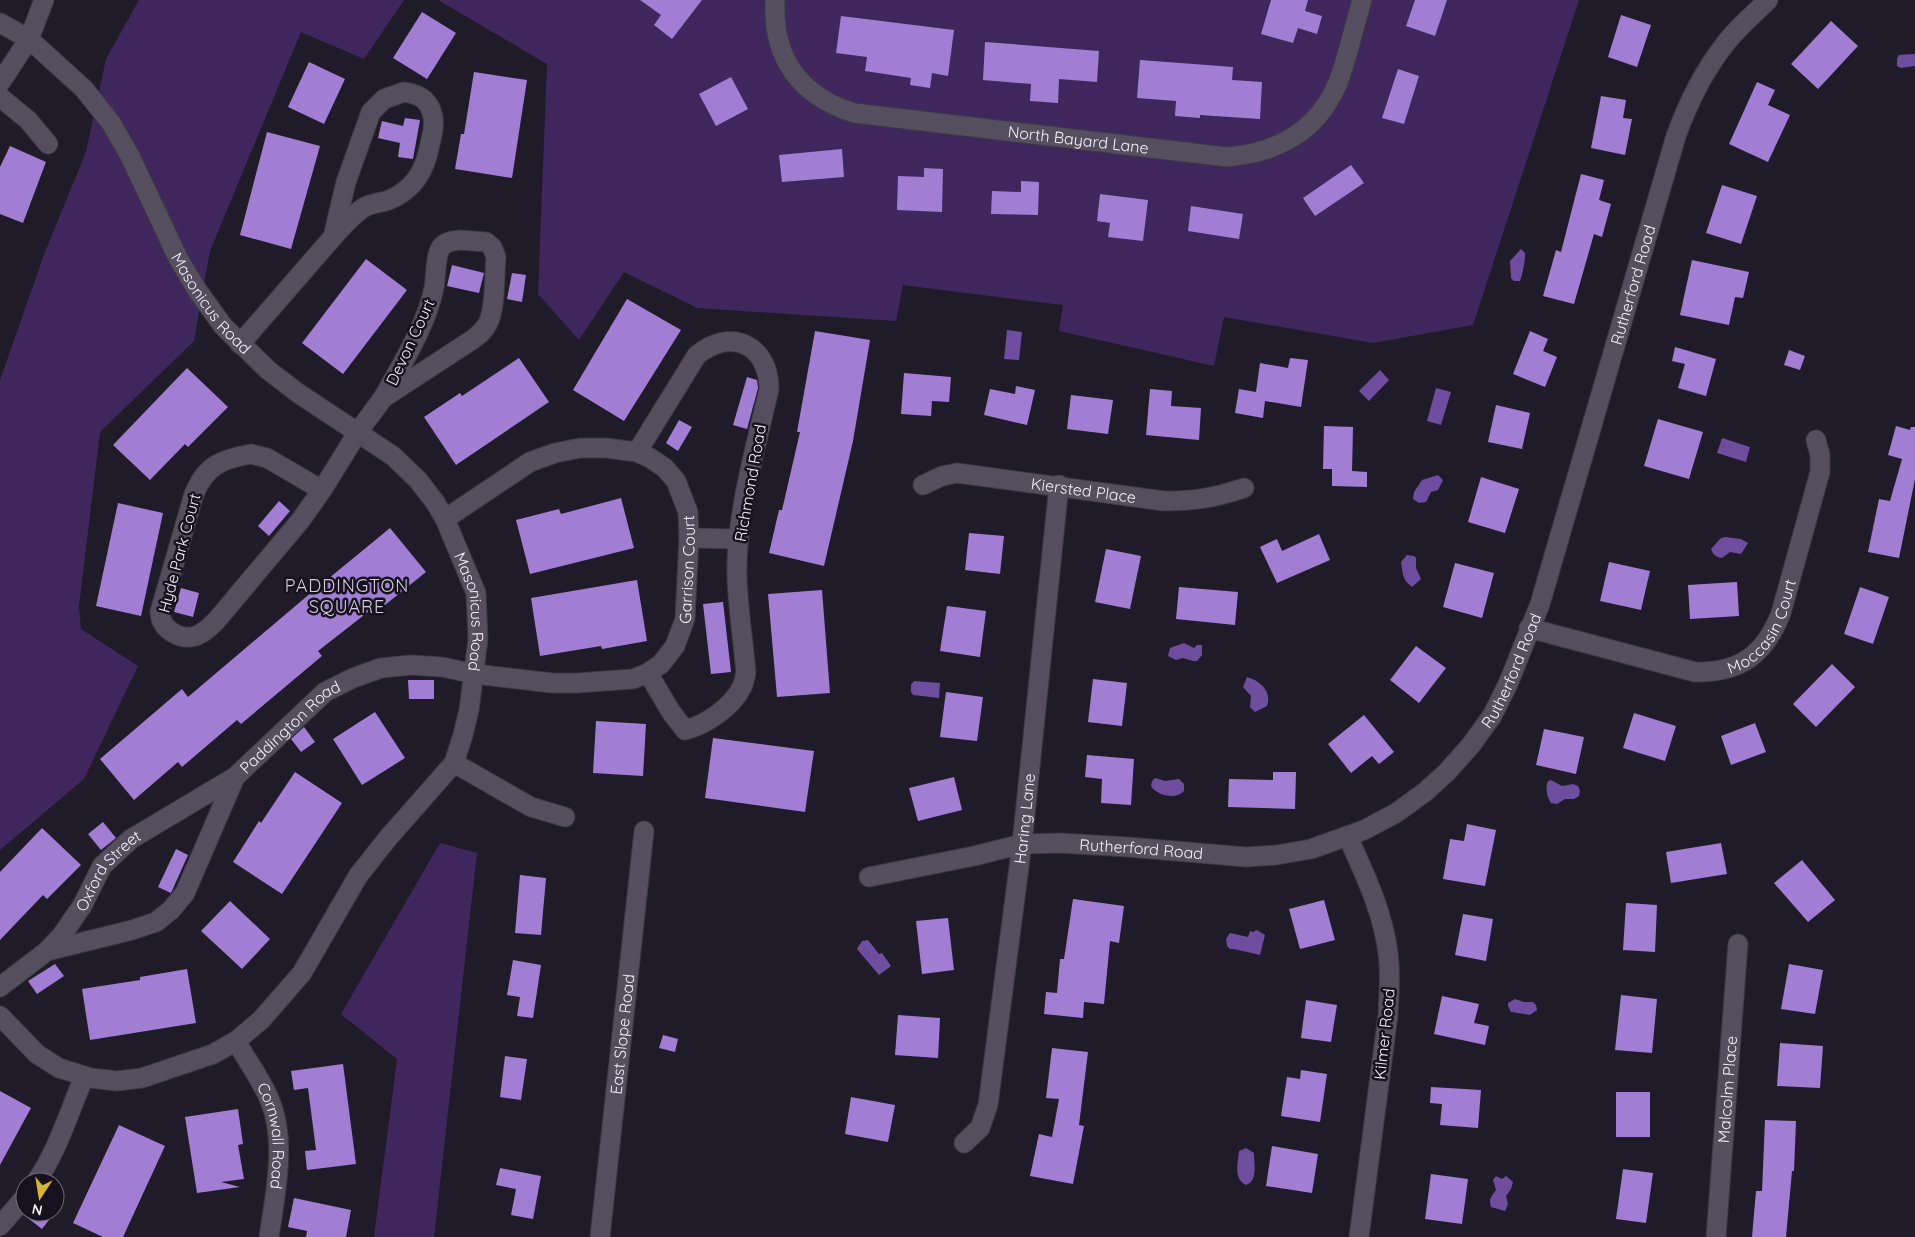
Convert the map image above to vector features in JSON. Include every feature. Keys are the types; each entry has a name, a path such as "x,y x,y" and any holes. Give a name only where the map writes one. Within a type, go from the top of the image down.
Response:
{"street":[{"path":"0,83 29,39 44,0"},
{"name":"North Bayard Lane","path":"775,0 774,11 779,42 787,62 800,81 834,107 854,113 1227,157 1251,155 1273,148 1293,138 1312,122 1326,105 1337,85 1362,0"},
{"name":"Rutherford Road","path":"869,877 974,856 1022,844 1060,843 1246,857 1276,855 1311,848 1348,837 1396,813 1448,772 1492,716 1508,684 1540,604 1676,136 1686,108 1704,74 1726,43 1768,0"},
{"name":"Masonicus Road","path":"0,23 29,39 84,89 111,123 130,156 178,258 197,290 223,326 268,370 298,393 393,456 418,480 446,519 476,593 478,639 475,674 463,735 454,763 388,838 358,876 302,973 262,1020 236,1041 213,1054 142,1078 117,1081 84,1077 59,1068 37,1054 0,1016"},
{"path":"240,344 333,237 350,217 366,206 390,199 407,188 420,176 426,164 434,124 432,112 426,101 416,94 404,92 384,99 370,112 346,182 333,237"},
{"path":"0,97 28,120 48,144"},
{"name":"Devon Court","path":"358,432 383,398 423,320 434,290 438,256 442,247 449,242 460,240 486,242 492,247 496,257 492,310 489,322 482,333 383,398"},
{"name":"Richmond Road","path":"636,452 698,355 708,346 722,341 735,341 746,345 758,353 765,363 769,375 769,389 743,511 739,539 737,576 746,672 742,686 735,698 723,710 686,730 672,712 648,673"},
{"name":"Hyde Park Court","path":"322,490 267,458 251,454 236,457 209,470 200,479 194,494 160,612 160,618 166,628 175,635 186,637 196,636 206,631 300,522 322,490 358,432"},
{"name":"Moccasin Court","path":"1530,628 1694,672 1712,672 1732,668 1748,660 1763,646 1774,631 1781,613 1820,472 1820,455 1816,440"},
{"name":"Garrison Court","path":"446,519 530,462 555,453 580,448 606,448 636,452 650,458 665,468 676,481 688,512 690,538 685,619 675,646 660,664 648,673 632,679 577,683 475,674"},
{"name":"Kiersted Place","path":"923,485 942,476 957,473 1164,501 1191,501 1216,497 1244,488"},
{"name":"Haring Lane","path":"964,1143 980,1128 988,1105 1022,844 1059,486"},
{"path":"690,538 739,539"},
{"name":"Paddington Road","path":"48,951 132,930 156,922 172,910 185,893 235,777 325,692 353,678 381,668 411,665 442,667 475,674"},
{"path":"454,763 531,807 565,817"},
{"name":"Oxford Street","path":"0,987 48,951 62,935 82,906 102,866 131,839 235,777"},
{"name":"East Slope Road","path":"600,1237 644,831"},
{"name":"Kilmer Road","path":"1348,837 1374,894 1383,923 1390,984 1388,1015 1359,1237"},
{"name":"Malcolm Place","path":"1716,1237 1738,944"},
{"name":"Cornwall Road","path":"236,1041 270,1100 277,1120 280,1141 269,1237"},
{"path":"43,1172 58,1142 84,1077"},
{"path":"0,1226 15,1209"}],"shaded area":[{"path":"139,0 404,0 364,59 301,32 210,251 194,341 100,432 79,606 81,629 138,666 84,779 0,850 0,380 45,252 86,152 106,59"},
{"path":"438,0 1579,0 1473,325 1373,343 1224,317 1214,366 1059,331 1063,305 903,285 896,321 697,308 624,272 579,340 538,294 547,64"},
{"path":"1915,54 1915,66 1901,68 1897,66 1899,55"},
{"path":"1521,249 1525,253 1523,271 1520,281 1514,281 1511,278 1510,261"},
{"path":"1007,330 1022,332 1019,360 1004,359"},
{"path":"1380,370 1389,380 1369,401 1359,391"},
{"path":"1436,388 1451,392 1441,425 1427,421"},
{"path":"1722,438 1750,447 1746,462 1717,453"},
{"path":"1438,475 1443,480 1438,490 1431,492 1426,502 1419,503 1413,499 1414,492 1422,480"},
{"path":"1721,538 1741,539 1748,543 1741,554 1730,552 1720,558 1711,549"},
{"path":"1407,555 1416,558 1416,568 1421,579 1412,587 1405,579 1402,570 1401,562"},
{"path":"1184,643 1194,648 1197,645 1202,645 1202,655 1197,661 1183,658 1176,660 1168,656 1170,648"},
{"path":"1247,677 1261,684 1268,696 1267,706 1255,712 1250,707 1251,696 1243,687"},
{"path":"914,681 940,683 939,698 913,695 911,685"},
{"path":"1155,778 1165,781 1179,779 1184,784 1184,791 1181,794 1172,796 1162,794 1151,786"},
{"path":"1551,780 1562,786 1573,784 1578,786 1579,796 1574,799 1565,799 1557,804 1551,803 1548,798 1547,783"},
{"path":"440,843 477,853 434,1237 374,1237 397,1059 341,1014"},
{"path":"1257,930 1265,935 1260,955 1230,949 1227,946 1226,939 1230,933 1248,937 1250,931"},
{"path":"868,940 879,954 882,953 891,966 879,975 857,949 862,941"},
{"path":"1515,999 1533,1002 1537,1010 1530,1015 1511,1012 1508,1003"},
{"path":"1246,1148 1254,1153 1255,1167 1252,1180 1246,1185 1239,1179 1237,1170 1239,1151"},
{"path":"1496,1176 1502,1179 1506,1176 1513,1182 1506,1196 1508,1204 1505,1211 1491,1207 1490,1204 1496,1190 1493,1180"}],"building":[{"path":"640,0 702,0 672,39 654,25 661,15"},
{"path":"1271,0 1308,0 1305,11 1322,16 1317,34 1298,28 1293,43 1261,34"},
{"path":"1415,0 1447,0 1435,36 1406,26"},
{"path":"422,12 456,33 427,79 393,58"},
{"path":"1621,15 1651,25 1637,67 1608,57"},
{"path":"841,16 954,30 948,76 932,73 930,88 910,85 911,78 865,71 867,57 836,53"},
{"path":"1831,21 1858,46 1818,89 1791,64"},
{"path":"985,42 1099,51 1097,82 1059,79 1058,103 1030,101 1031,84 983,80"},
{"path":"1140,60 1233,67 1232,80 1262,82 1260,119 1200,115 1200,118 1175,116 1176,101 1137,98"},
{"path":"309,62 345,79 324,124 288,107"},
{"path":"1398,69 1419,76 1404,124 1382,118"},
{"path":"474,72 527,80 512,178 455,169 461,134 464,134"},
{"path":"731,77 748,109 716,126 699,94"},
{"path":"1757,82 1775,90 1768,105 1790,115 1768,162 1729,144"},
{"path":"1601,96 1626,100 1623,118 1632,119 1625,155 1591,148"},
{"path":"405,118 420,120 413,159 398,157 400,143 378,138 382,121 403,126"},
{"path":"267,132 320,146 291,249 240,235"},
{"path":"10,146 46,162 23,223 0,214 0,167"},
{"path":"842,149 844,177 782,182 779,155"},
{"path":"1351,165 1364,183 1315,216 1303,198"},
{"path":"924,168 943,169 942,212 897,210 898,176 924,177"},
{"path":"1581,174 1604,180 1599,200 1611,204 1602,237 1594,234 1574,304 1543,296 1556,250 1561,252"},
{"path":"1021,181 1039,182 1038,215 991,214 992,191 1021,192"},
{"path":"1722,185 1757,196 1741,244 1706,233"},
{"path":"1100,194 1148,200 1143,241 1108,237 1110,223 1097,221"},
{"path":"1191,206 1243,214 1239,239 1188,231"},
{"path":"366,259 407,290 343,374 302,343"},
{"path":"1692,260 1749,272 1743,298 1735,297 1729,325 1680,315"},
{"path":"452,265 484,273 479,293 447,286"},
{"path":"512,273 526,275 522,302 507,299"},
{"path":"627,299 681,330 624,421 573,390"},
{"path":"815,331 870,340 853,441 824,566 769,553 779,510 782,510 800,432 797,432"},
{"path":"1530,331 1548,339 1543,351 1557,357 1545,387 1513,374"},
{"path":"1675,347 1716,359 1706,396 1678,388 1685,364 1672,361"},
{"path":"1789,350 1805,356 1800,370 1784,365"},
{"path":"519,358 549,402 456,465 424,417 460,393 462,396"},
{"path":"1290,358 1308,360 1301,407 1265,401 1263,418 1235,413 1239,389 1256,392 1260,363 1288,368"},
{"path":"187,368 228,407 188,447 185,444 150,480 113,445"},
{"path":"904,373 951,377 949,402 932,401 931,416 901,414"},
{"path":"747,377 757,380 758,388 747,429 733,425"},
{"path":"1016,386 1035,390 1027,425 984,415 990,389 1015,394"},
{"path":"1150,389 1172,391 1171,406 1201,408 1199,440 1146,435"},
{"path":"1071,395 1113,400 1108,434 1067,429"},
{"path":"1496,405 1530,413 1522,449 1488,442"},
{"path":"1658,419 1703,432 1689,479 1644,466"},
{"path":"679,420 692,427 678,451 666,443"},
{"path":"1324,426 1353,427 1352,471 1367,472 1367,487 1332,486 1332,469 1323,469"},
{"path":"1896,426 1910,430 1911,427 1915,427 1915,479 1899,558 1868,552 1879,499 1890,501 1902,459 1888,455"},
{"path":"1481,477 1519,489 1505,533 1468,522"},
{"path":"621,498 634,548 530,574 516,520 559,509 561,514"},
{"path":"279,501 290,511 269,536 258,526"},
{"path":"118,503 163,513 141,616 96,606"},
{"path":"390,528 426,572 385,605 382,601 318,651 322,656 241,724 237,720 182,767 178,762 134,800 100,759 182,689 188,697"},
{"path":"969,533 1004,536 1000,574 965,570"},
{"path":"1319,534 1330,560 1277,583 1260,547 1277,539 1282,551"},
{"path":"1106,549 1141,556 1130,609 1095,602"},
{"path":"1609,562 1650,571 1641,610 1600,601"},
{"path":"1455,563 1494,573 1482,618 1443,607"},
{"path":"637,580 647,641 602,649 601,646 540,656 531,598"},
{"path":"1737,582 1739,616 1690,619 1688,585"},
{"path":"1179,587 1238,592 1235,625 1176,619"},
{"path":"1860,587 1889,597 1873,644 1844,634"},
{"path":"181,588 199,593 193,617 174,612"},
{"path":"822,590 830,693 777,697 768,594"},
{"path":"723,602 731,672 711,674 703,604"},
{"path":"947,606 986,611 980,657 940,651"},
{"path":"1416,646 1446,668 1419,703 1390,680"},
{"path":"1832,664 1855,687 1816,727 1793,704"},
{"path":"1093,679 1127,683 1122,726 1088,722"},
{"path":"408,680 434,680 434,699 409,699"},
{"path":"946,692 983,697 977,741 940,737"},
{"path":"375,712 405,758 362,785 333,739"},
{"path":"1634,713 1676,726 1665,761 1623,748"},
{"path":"1364,715 1394,752 1379,764 1372,756 1351,773 1328,744"},
{"path":"596,721 646,724 643,776 593,773"},
{"path":"1755,723 1766,752 1731,765 1721,736"},
{"path":"304,727 315,742 301,752 291,739"},
{"path":"1544,729 1584,737 1576,774 1536,765"},
{"path":"713,738 814,751 805,812 705,798"},
{"path":"1087,755 1134,759 1131,805 1101,803 1102,779 1085,777"},
{"path":"295,772 342,803 282,894 233,862 259,821 261,823"},
{"path":"1273,772 1296,772 1295,809 1228,807 1229,779 1273,780"},
{"path":"954,777 962,810 918,821 909,788"},
{"path":"103,822 116,838 101,850 88,834"},
{"path":"1467,824 1496,830 1485,886 1443,879 1450,839 1464,841"},
{"path":"42,828 81,865 47,899 43,895 0,940 0,872"},
{"path":"1721,843 1727,874 1671,883 1666,852"},
{"path":"176,849 188,855 171,893 158,887"},
{"path":"1802,860 1835,900 1808,922 1774,883"},
{"path":"520,875 546,878 541,935 515,933"},
{"path":"1073,899 1124,906 1119,943 1110,941 1104,1004 1084,1002 1083,1018 1044,1014 1046,992 1057,993 1060,959 1064,959"},
{"path":"1324,900 1335,940 1300,949 1289,909"},
{"path":"230,901 270,939 242,969 201,931"},
{"path":"1626,903 1657,905 1655,952 1623,950"},
{"path":"1463,914 1493,919 1486,961 1455,955"},
{"path":"948,918 954,970 922,974 916,921"},
{"path":"513,960 541,965 533,1018 517,1016 520,997 507,995"},
{"path":"55,964 64,976 37,994 28,981"},
{"path":"1789,964 1823,970 1815,1014 1781,1009"},
{"path":"187,969 196,1023 90,1040 82,989 140,980 140,977"},
{"path":"1621,995 1657,999 1652,1053 1615,1050"},
{"path":"1442,996 1479,1004 1474,1023 1489,1026 1485,1045 1434,1034"},
{"path":"1306,1000 1337,1005 1331,1042 1301,1038"},
{"path":"898,1015 940,1018 938,1058 895,1055"},
{"path":"663,1035 678,1039 675,1052 659,1048"},
{"path":"1780,1043 1823,1046 1820,1088 1777,1086"},
{"path":"1052,1048 1088,1052 1079,1125 1084,1126 1073,1184 1030,1176 1039,1134 1052,1137 1059,1099 1046,1098"},
{"path":"505,1056 527,1059 521,1100 500,1097"},
{"path":"343,1064 356,1164 307,1170 305,1151 316,1150 308,1088 294,1090 291,1071"},
{"path":"1301,1070 1327,1074 1320,1122 1281,1116 1287,1077 1300,1079"},
{"path":"1431,1087 1481,1090 1478,1128 1440,1125 1442,1104 1430,1103"},
{"path":"0,1091 31,1108 0,1165"},
{"path":"1616,1092 1650,1092 1650,1137 1616,1137"},
{"path":"851,1097 895,1105 888,1142 845,1134"},
{"path":"238,1109 243,1144 238,1145 244,1179 221,1182 240,1187 197,1193 185,1117"},
{"path":"1765,1120 1796,1121 1794,1171 1792,1171 1786,1237 1752,1237 1756,1191 1762,1191"},
{"path":"119,1125 165,1146 123,1237 103,1237 73,1223"},
{"path":"1272,1146 1318,1154 1312,1193 1266,1186"},
{"path":"500,1168 541,1176 533,1219 511,1215 516,1189 496,1185"},
{"path":"1623,1169 1653,1173 1646,1223 1616,1219"},
{"path":"1431,1174 1468,1179 1462,1224 1425,1219"},
{"path":"294,1198 351,1210 346,1237 306,1237 307,1231 288,1227"},
{"path":"33,1222 47,1222 42,1229"}],"district":[{"name":"PADDINGTON SQUARE","path":"347,596"}]}
